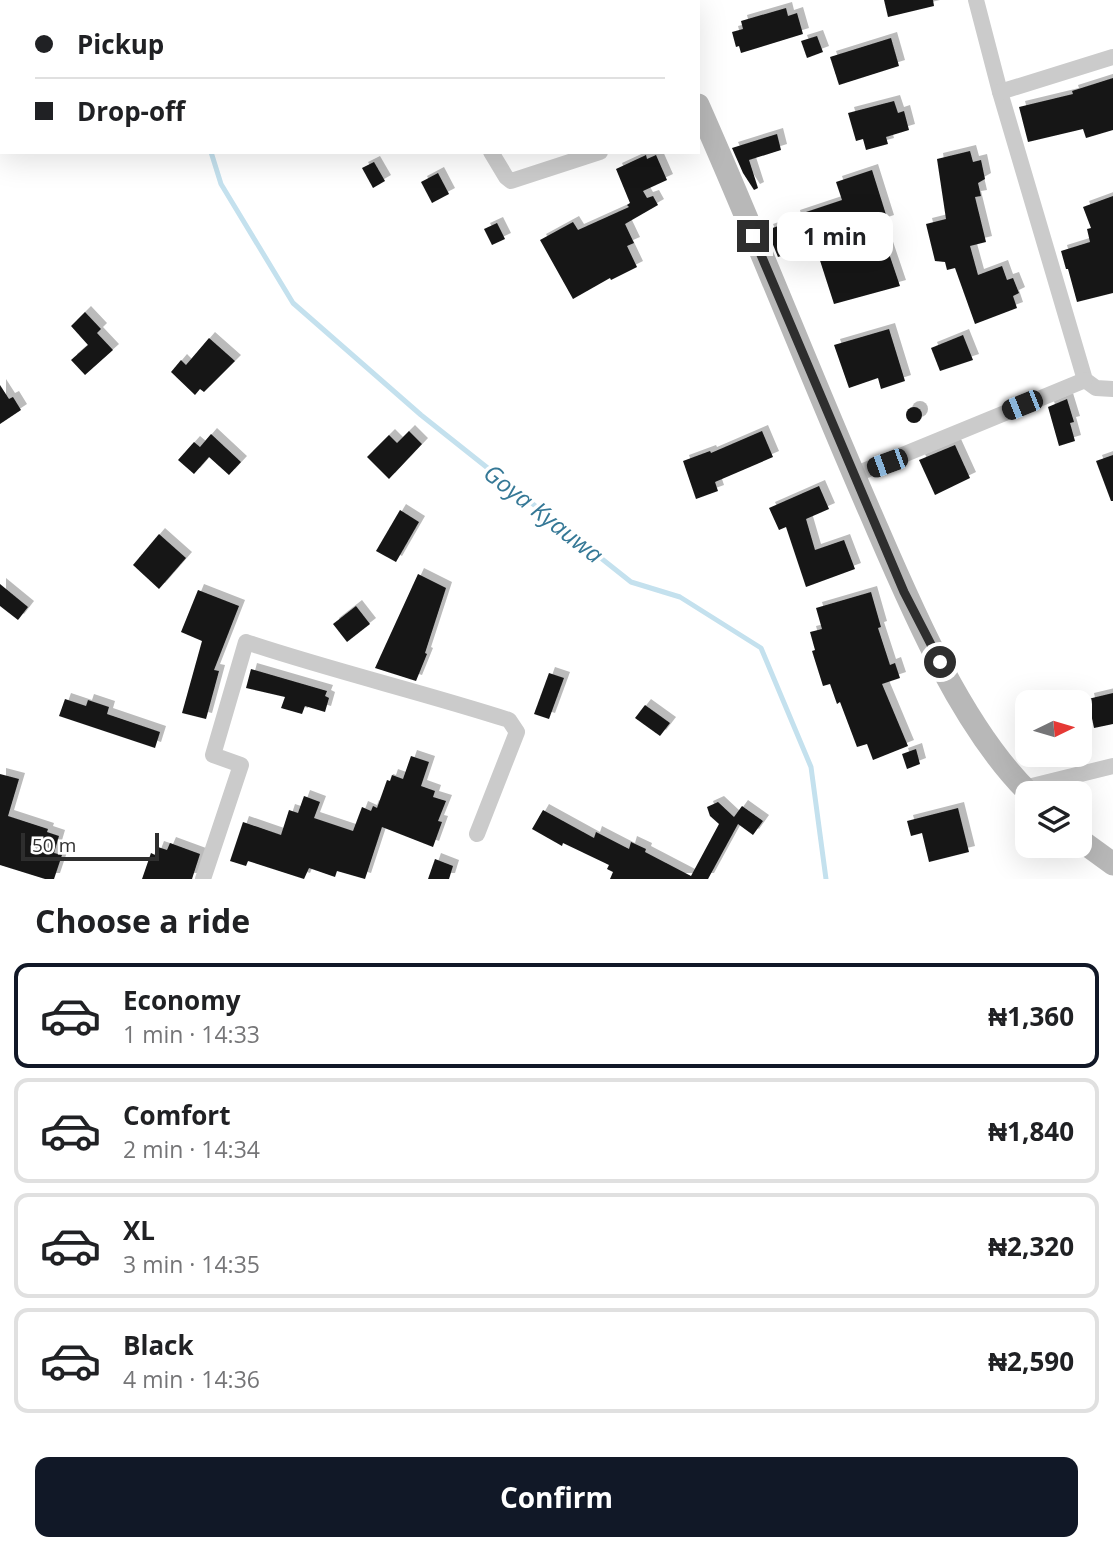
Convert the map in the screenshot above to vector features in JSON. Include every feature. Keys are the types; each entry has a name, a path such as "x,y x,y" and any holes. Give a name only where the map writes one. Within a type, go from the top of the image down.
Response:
{"street":[{"path":"976,0 1000,92 1085,380 1096,388 1113,389"},
{"path":"1000,92 1113,57"},
{"path":"700,114 904,592 981,735 1019,781"},
{"path":"492,154 506,177 512,181 594,154"},
{"path":"854,475 1085,380"},
{"path":"203,879 241,765 213,755 246,642 302,661 448,700 509,720 517,732 477,834"},
{"path":"1059,781 1113,766"},
{"path":"1092,849 1113,864"}],"building":[{"path":"884,0 933,0 934,6 888,17"},
{"path":"786,8 788,16 797,13 803,34 741,53 739,46 736,47 732,32 743,29 741,21"},
{"path":"817,36 823,52 807,58 801,41"},
{"path":"891,38 899,66 839,85 830,57"},
{"path":"1113,78 1113,130 1086,138 1083,129 1028,142 1019,107 1073,94 1072,91"},
{"path":"894,101 898,113 904,111 909,130 886,137 888,144 866,150 863,139 856,141 848,113"},
{"path":"777,134 781,150 749,160 758,188 754,190 732,148"},
{"path":"970,151 973,162 981,160 985,179 978,183 981,196 975,197 986,242 970,246 978,275 1002,266 1007,280 1013,278 1019,293 1013,296 1017,308 975,324 955,268 947,270 945,262 935,261 926,224 946,219 937,159"},
{"path":"646,155 647,159 656,155 667,180 643,191 647,198 653,196 658,205 625,224 634,243 627,246 637,267 611,280 610,278 573,299 540,240 573,222 578,230 629,207 627,205 630,203 616,169"},
{"path":"374,162 385,181 373,188 362,168"},
{"path":"872,170 888,221 879,224 900,286 834,304 815,245 778,257 767,230 795,220 794,216 842,200 836,182"},
{"path":"438,173 449,194 432,203 421,182"},
{"path":"1113,196 1113,293 1077,302 1061,251 1090,242 1087,229 1091,228 1083,207"},
{"path":"497,223 505,239 492,245 484,229"},
{"path":"85,312 101,329 97,333 113,350 85,375 71,360 88,345 71,326"},
{"path":"889,329 905,381 881,389 878,378 849,388 834,345"},
{"path":"963,335 973,360 940,371 931,348"},
{"path":"209,338 235,361 204,392 200,389 195,395 171,372 181,360 186,365"},
{"path":"0,385 9,399 13,397 21,410 0,424"},
{"path":"1067,399 1074,422 1070,423 1075,441 1059,446 1048,407"},
{"path":"914,407 922,415 914,423 906,415"},
{"path":"409,431 422,444 389,479 367,457 389,435 397,443"},
{"path":"762,431 773,457 715,482 718,491 696,499 683,461 710,451 711,453"},
{"path":"211,434 241,462 229,475 209,457 194,474 178,460 194,442 200,447"},
{"path":"955,445 970,478 935,495 919,460"},
{"path":"1113,455 1113,501 1111,501 1096,461"},
{"path":"819,486 829,509 806,519 815,550 844,540 855,569 806,587 786,527 779,530 769,508"},
{"path":"400,510 419,522 396,562 376,551"},
{"path":"159,534 186,558 159,589 133,565"},
{"path":"418,574 446,588 425,653 427,654 416,681 375,668"},
{"path":"0,584 28,607 18,620 0,606"},
{"path":"198,590 239,606 214,670 219,671 206,719 182,713 202,641 181,632"},
{"path":"871,592 881,627 878,628 890,665 895,663 900,678 882,684 908,746 873,760 867,744 857,747 840,702 837,704 830,684 823,686 812,651 815,650 810,632 822,629 816,608"},
{"path":"356,606 370,624 347,642 333,624"},
{"path":"251,669 327,691 325,696 329,698 325,712 305,706 302,714 281,708 285,697 246,688"},
{"path":"549,673 564,678 549,719 534,714"},
{"path":"1113,693 1113,724 1094,728 1092,698"},
{"path":"65,699 86,706 88,700 109,707 107,714 160,732 155,748 59,716"},
{"path":"645,705 670,723 660,736 635,718"},
{"path":"916,749 920,764 907,769 902,754"},
{"path":"411,756 429,762 421,786 435,791 433,797 446,801 438,821 442,822 433,847 382,827 365,879 337,871 335,877 309,868 304,879 248,861 246,866 230,861 243,822 281,835 289,810 298,813 304,796 320,802 314,818 353,831 362,807 371,811 373,806 377,808 387,780 390,781 392,775 403,779"},
{"path":"0,774 19,779 8,816 48,829 47,832 59,836 54,853 62,855 54,879 45,879 0,865"},
{"path":"718,802 734,817 742,806 763,821 753,835 738,824 708,879 610,879 613,872 607,869 609,865 563,843 562,846 532,829 543,810 594,838 596,832 629,849 631,842 691,876 719,824 710,816 707,807"},
{"path":"958,808 969,852 929,862 922,833 911,836 907,821"},
{"path":"170,843 200,854 192,879 142,879 151,853 155,855 158,847 167,850"},
{"path":"435,859 453,866 449,879 428,879"}],"waterway":[{"name":"Goya Kyauwa","path":"212,154 221,184 293,303 421,415 631,582 680,597 761,648 811,767 826,879"}],"route":[{"path":"753,236 904,592 940,662"}]}
